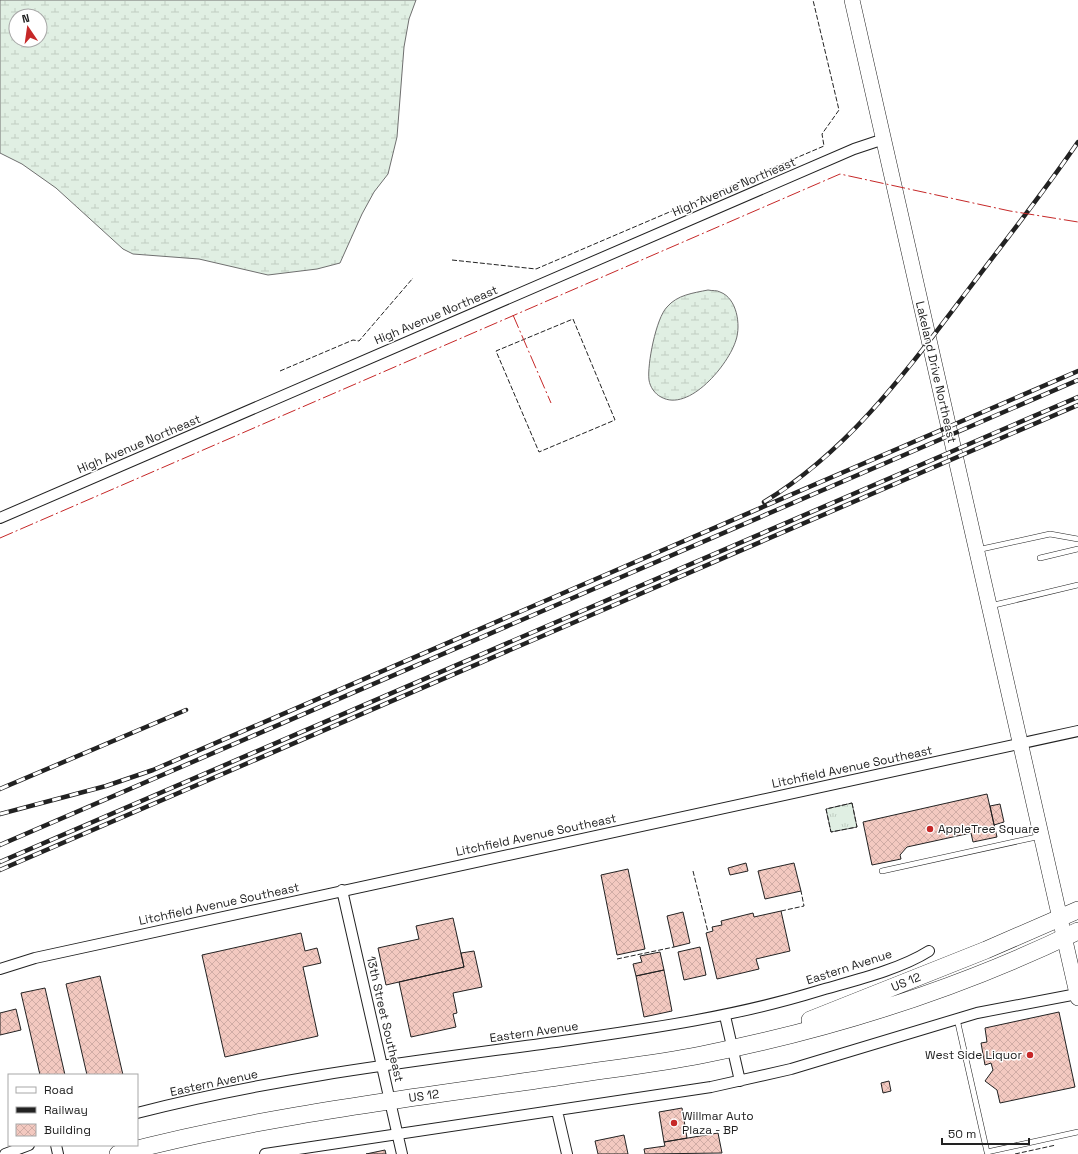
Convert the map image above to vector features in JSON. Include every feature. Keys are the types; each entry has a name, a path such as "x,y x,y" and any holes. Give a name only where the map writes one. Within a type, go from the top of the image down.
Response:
{"highway":[{"name":"US 12","path":"732,1048 854,1003 1078,910"},
{"name":"US 12","path":"118,1154 233,1127 390,1100 650,1063 732,1048 862,1016 903,1004 973,977 1071,934"}],"main road":[{"name":"Lakeland Drive Northeast","path":"852,0 1060,918 1071,934 1078,996"}],"street":[{"name":"High Avenue Northeast","path":"0,518 854,149 884,139"},
{"name":"Litchfield Avenue Southeast","path":"0,969 36,958 342,890 1078,731"},
{"name":"13th Street Southeast","path":"342,890 402,1154"},
{"name":"Eastern Avenue","path":"138,1113 233,1091 725,1016 804,996 855,980 910,961 929,951"},
{"path":"266,1154 397,1133 679,1093 790,1069 988,1011 1078,996"},
{"path":"725,1016 740,1081"},
{"path":"557,1111 566,1154"},
{"path":"5,1154 26,1146"}],"lane":[{"path":"976,550 1050,534 1078,539"},
{"path":"1040,558 1078,549"},
{"path":"989,607 1078,586"},
{"path":"882,871 1042,836"},
{"path":"957,1019 987,1152 1078,1132"}],"green space":[{"path":"0,0 416,0 409,19 404,47 397,137 388,174 374,192 362,214 340,263 317,269 268,275 199,259 133,254 123,249 56,188 22,164 0,153"},
{"path":"708,290 719,291 726,295 734,306 738,320 738,327 736,340 732,350 717,373 695,392 684,398 672,400 661,397 652,388 649,380 649,364 659,321 667,307 680,297"},
{"path":"852,803 857,827 831,832 826,809"}],"building":[{"name":"AppleTree Square","path":"987,794 997,837 973,842 971,833 907,847 900,855 901,859 872,865 863,822"},
{"path":"1000,804 1004,822 994,825 990,806"},
{"path":"746,863 748,871 730,875 728,868"},
{"path":"794,863 801,891 765,899 758,871"},
{"path":"628,869 645,949 617,955 601,875"},
{"path":"781,911 790,951 756,959 759,969 717,979 706,933 713,931 712,927 722,925 721,921 753,913 754,917"},
{"path":"683,912 690,943 674,947 667,916"},
{"path":"453,918 464,967 386,985 378,948 419,939 416,926"},
{"path":"301,933 305,951 317,948 321,963 303,967 318,1036 225,1057 202,955"},
{"path":"700,947 706,975 684,980 678,952"},
{"path":"474,951 482,987 453,993 457,1013 453,1014 456,1027 411,1037 399,982 464,967 461,953"},
{"path":"660,952 664,970 636,976 633,964 642,962 640,956"},
{"path":"664,970 672,1011 644,1017 636,976"},
{"path":"100,976 123,1074 87,1074 66,984"},
{"path":"45,988 65,1074 40,1074 21,993"},
{"path":"16,1009 21,1030 0,1035 0,1013"},
{"path":"1059,1012 1075,1087 1000,1103 997,1090 985,1081 993,1070 991,1063 985,1065 981,1043 987,1042 985,1028"},
{"path":"889,1081 891,1091 883,1093 881,1083"},
{"path":"682,1108 687,1138 664,1142 659,1112"},
{"path":"718,1133 722,1153 645,1154 644,1149 665,1146 664,1142"},
{"path":"624,1135 628,1154 598,1154 595,1141"},
{"path":"385,1150 386,1154 366,1154"}],"railway":[{"path":"764,502 795,481 824,458 851,433 876,406 946,320 1038,198 1078,142"},
{"path":"0,814 106,786 153,770 1078,371"},
{"path":"0,845 1078,380"},
{"path":"0,862 1078,397"},
{"path":"0,870 1078,405"},
{"path":"0,789 186,710"}],"fence":[{"path":"452,260 536,269 824,146 822,134 839,110 813,0"},
{"path":"280,371 353,340 359,341 413,278"},
{"path":"573,319 615,420 539,452 496,351 573,319"},
{"path":"852,803 857,827 831,832 826,809 852,803"},
{"path":"693,871 708,932"},
{"path":"781,911 804,906 801,891"},
{"path":"617,959 674,947"},
{"path":"1015,1154 1056,1145"}],"power":[{"path":"0,538 840,174 1010,211 1078,222"},
{"path":"513,315 551,403"}],"place":[{"name":"AppleTree Square","path":"930,829"},
{"name":"West Side Liquor","path":"1030,1055"},
{"name":"Willmar Auto Plaza - BP","path":"674,1123"}]}
